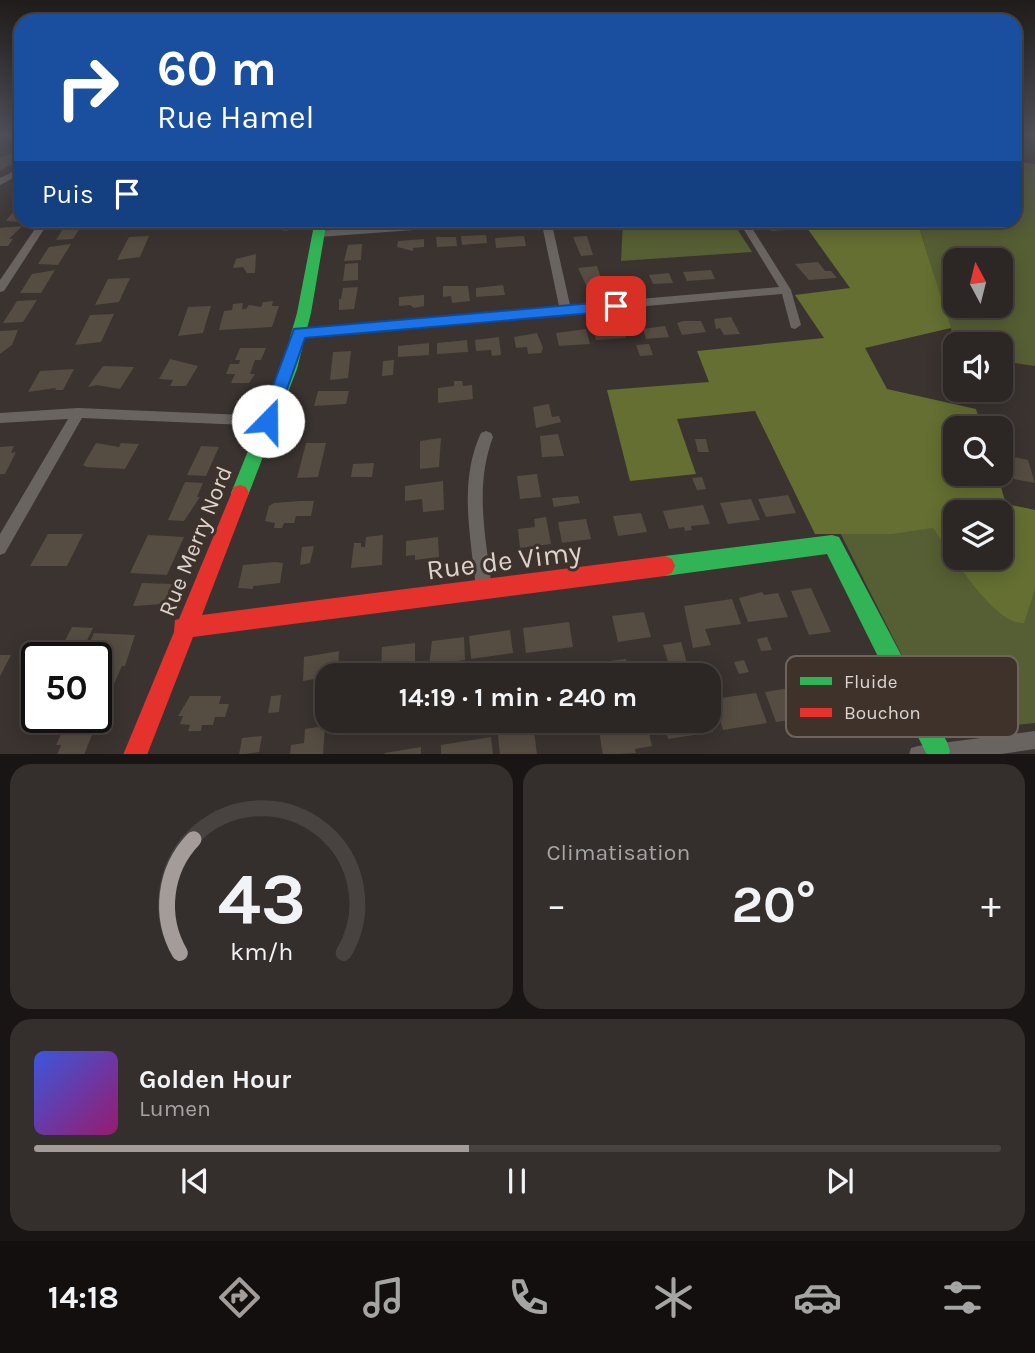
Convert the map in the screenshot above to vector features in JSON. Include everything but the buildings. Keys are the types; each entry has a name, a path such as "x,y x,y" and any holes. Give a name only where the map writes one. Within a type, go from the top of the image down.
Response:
{"street":[{"path":"0,288 41,228"},
{"name":"Rue Merry Nord","path":"135,754 183,628 268,421 300,333 320,228"},
{"path":"548,228 565,310"},
{"path":"747,228 786,290 795,325"},
{"path":"300,333 786,290"},
{"path":"0,548 78,413"},
{"path":"0,418 78,413 268,421"},
{"path":"484,589 475,482 479,455 486,437"},
{"name":"Rue de Vimy","path":"183,628 832,544 889,656"},
{"name":"Rue de Vimy","path":"931,737 938,751"},
{"path":"918,754 1035,740"}],"green space":[{"path":"1022,170 1035,170 1035,366 1013,363 1013,332 952,332 948,318 1013,318 1013,248 943,248 943,304 919,228 1022,228"},
{"path":"623,228 737,228 752,252 621,261"},
{"path":"807,228 919,228 943,303 943,318 948,318 951,328 865,348 887,389 976,409 978,416 943,416 943,486 1001,486 1005,500 943,500 943,543 933,528 892,534 815,534 755,411 677,419 696,474 630,481 607,390 709,382 697,351 824,338 795,295 850,288"},
{"path":"806,465 984,500 943,500 943,570 1013,570 1013,506 1035,510 1035,723 1018,725 1018,656 902,656"},
{"path":"1013,505 1035,510 1035,589 1024,623 1012,621 999,613 962,570 1013,570"}],"traffic: fast":[{"path":"240,493 289,369 304,313 320,228"},
{"path":"665,566 832,544 889,656"},
{"path":"931,737 938,751"}],"traffic: jam":[{"path":"135,754 240,493"},
{"path":"183,628 665,566"}],"route":[{"path":"268,421 300,333 616,306"}]}
